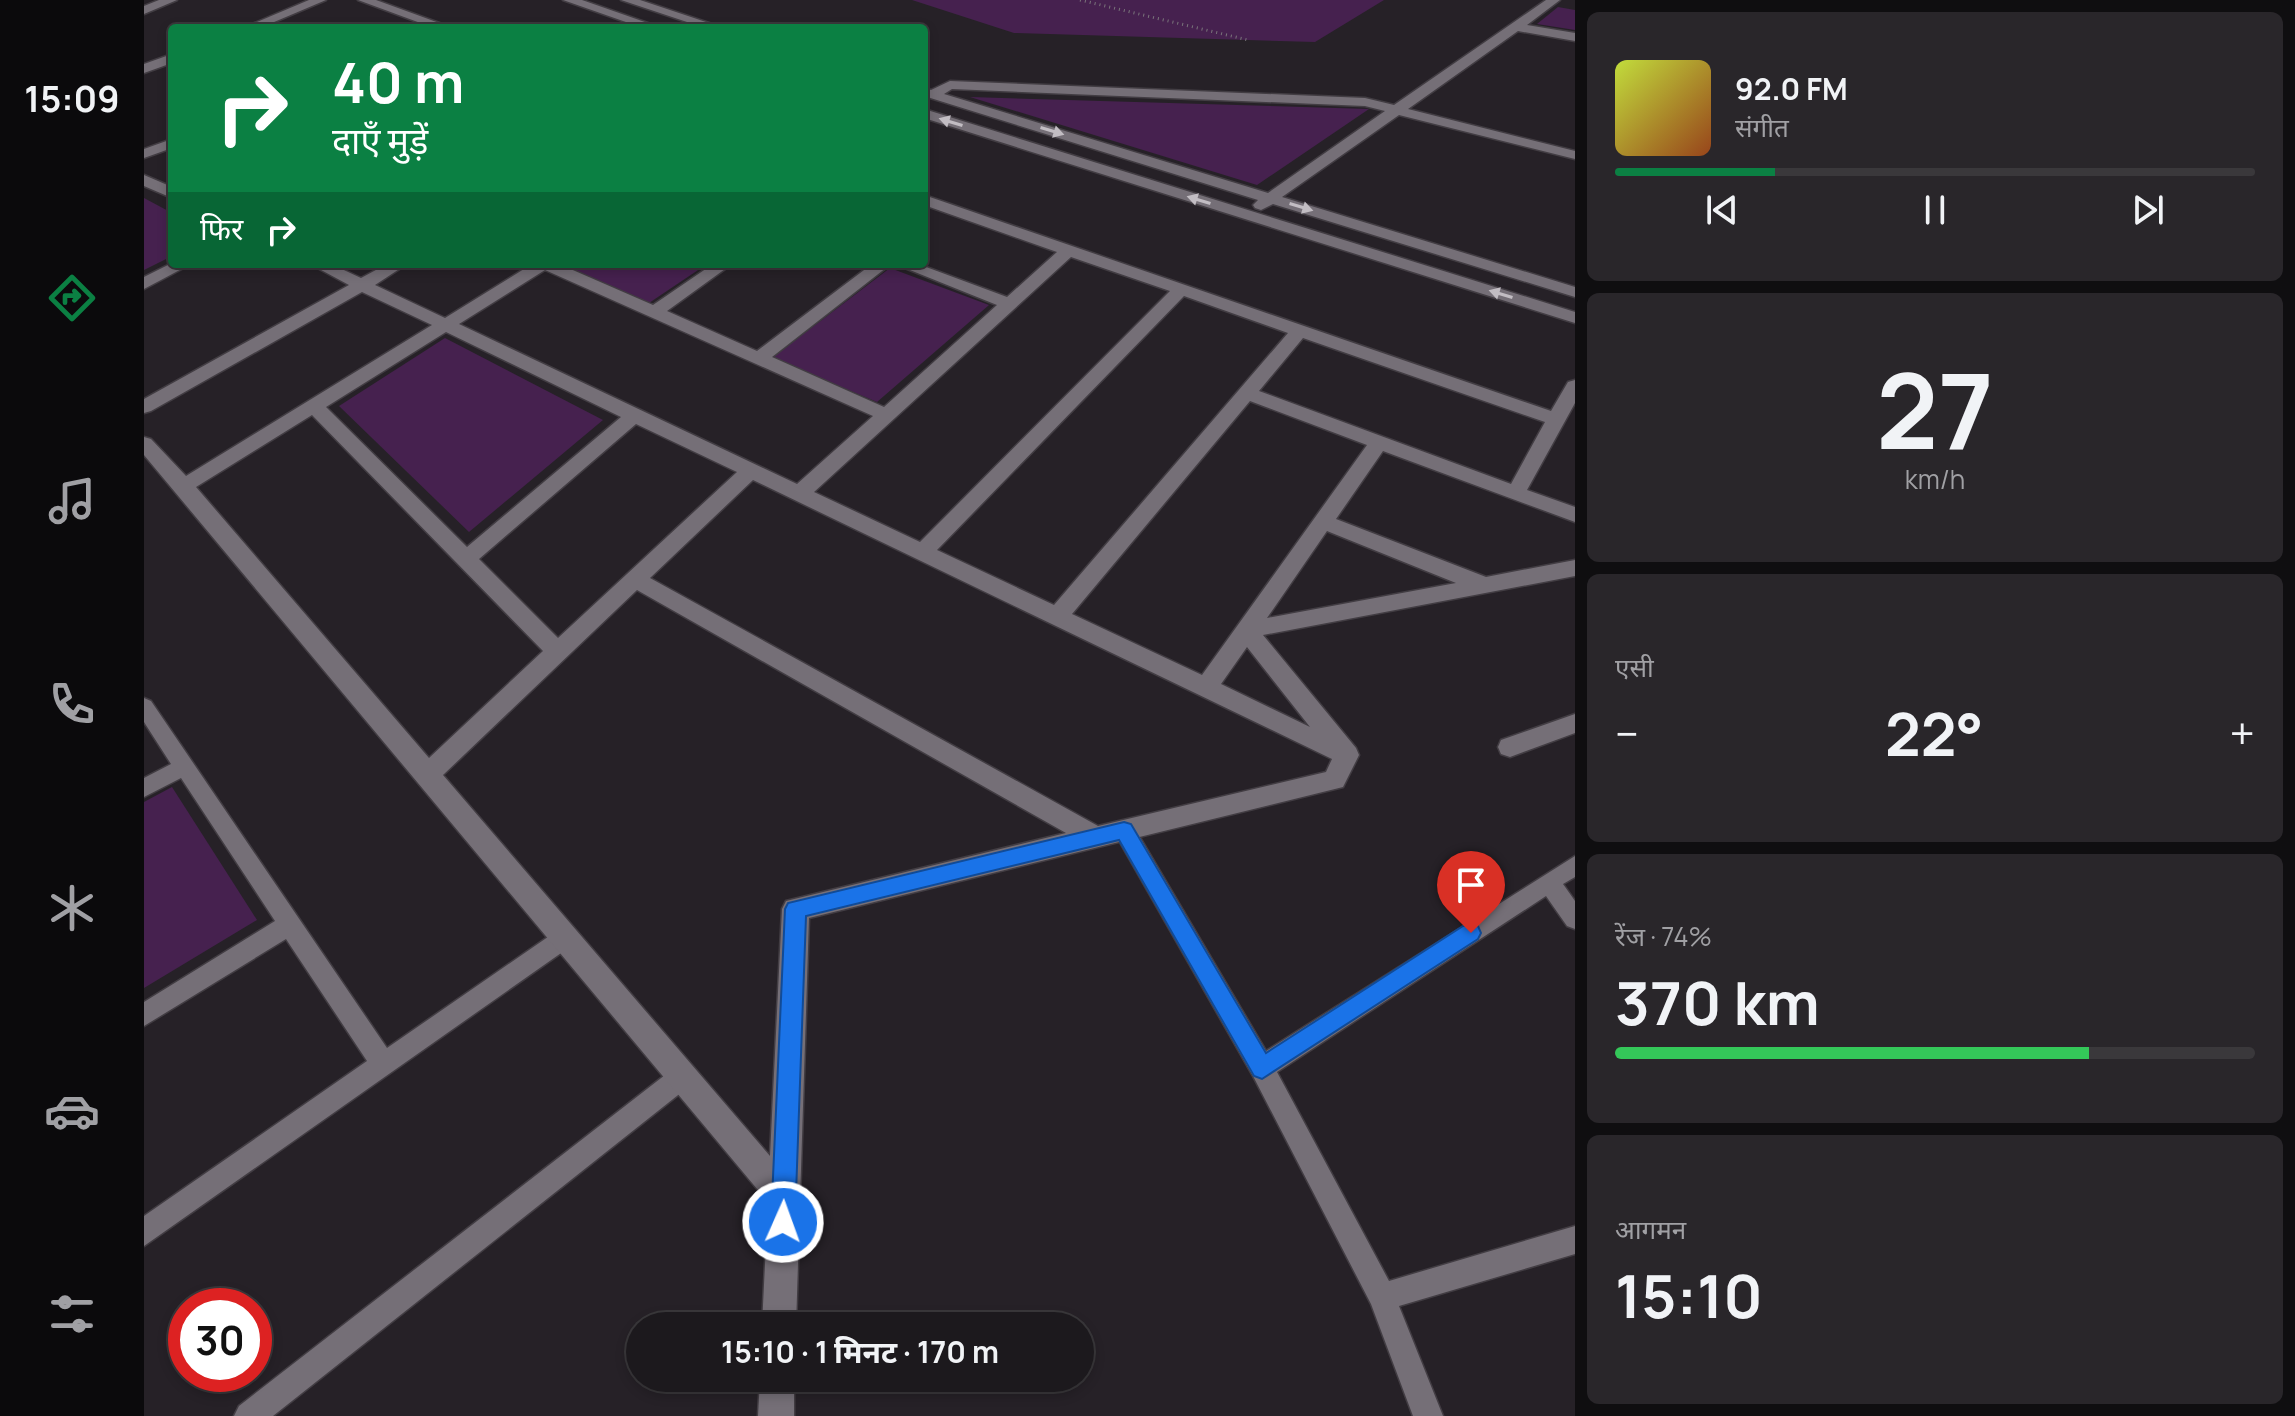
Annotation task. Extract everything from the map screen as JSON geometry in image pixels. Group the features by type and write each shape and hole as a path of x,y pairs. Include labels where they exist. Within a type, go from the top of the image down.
{"street":[{"path":"144,10 171,0"},
{"path":"259,24 320,0"},
{"path":"364,0 432,24"},
{"path":"627,0 705,24"},
{"path":"574,1 644,24"},
{"path":"1247,215 1515,27 1557,1"},
{"path":"1515,27 1575,37"},
{"path":"144,69 168,60"},
{"path":"928,93 950,85 1365,102 1399,108 1575,155"},
{"path":"928,93 1575,292"},
{"path":"928,114 1575,318"},
{"path":"144,154 168,145"},
{"path":"144,180 168,191"},
{"path":"928,201 1557,420"},
{"path":"800,493 1069,250"},
{"path":"144,284 175,268"},
{"path":"326,268 1347,755"},
{"path":"144,407 392,268"},
{"path":"184,486 538,268"},
{"path":"553,268 887,415"},
{"path":"654,312 718,268"},
{"path":"759,358 878,268"},
{"path":"914,268 1010,304"},
{"path":"923,552 1182,289"},
{"path":"1057,617 1300,330"},
{"path":"1247,393 1575,515"},
{"path":"1516,492 1573,395"},
{"path":"314,406 558,652"},
{"path":"466,559 635,415"},
{"path":"1206,688 1379,442"},
{"path":"144,443 184,486 784,1196"},
{"path":"428,774 751,470"},
{"path":"1323,522 1484,585"},
{"path":"1246,630 1575,568"},
{"path":"635,579 1096,837"},
{"path":"1246,630 1347,755"},
{"path":"1510,747 1575,723"},
{"path":"780,1312 796,909 1334,780 1347,755"},
{"path":"776,1416 777,1392"}],"lane":[{"path":"144,706 384,1065"},
{"path":"144,788 185,766"},
{"path":"1124,830 1262,1068 1382,1297 1428,1416"},
{"path":"1262,1068 1575,865"},
{"path":"1549,882 1575,919"},
{"path":"144,1015 290,924"},
{"path":"144,1232 566,937"},
{"path":"249,1416 683,1076"},
{"path":"1382,1297 1575,1240"}],"path":[{"path":"1080,0 1248,40"}],"shaded area":[{"path":"912,0 1384,0 1315,42 1014,33"},
{"path":"1558,7 1575,10 1575,30 1537,24"},
{"path":"970,97 1369,109 1257,185"},
{"path":"144,198 168,211 168,258 144,270"},
{"path":"567,268 701,268 649,303"},
{"path":"890,268 989,305 877,402 772,358"},
{"path":"445,338 603,420 469,532 339,406"},
{"path":"172,787 257,920 144,988 144,802"}],"route":[{"path":"783,1222 796,909 1124,830 1262,1068 1471,933"}]}
